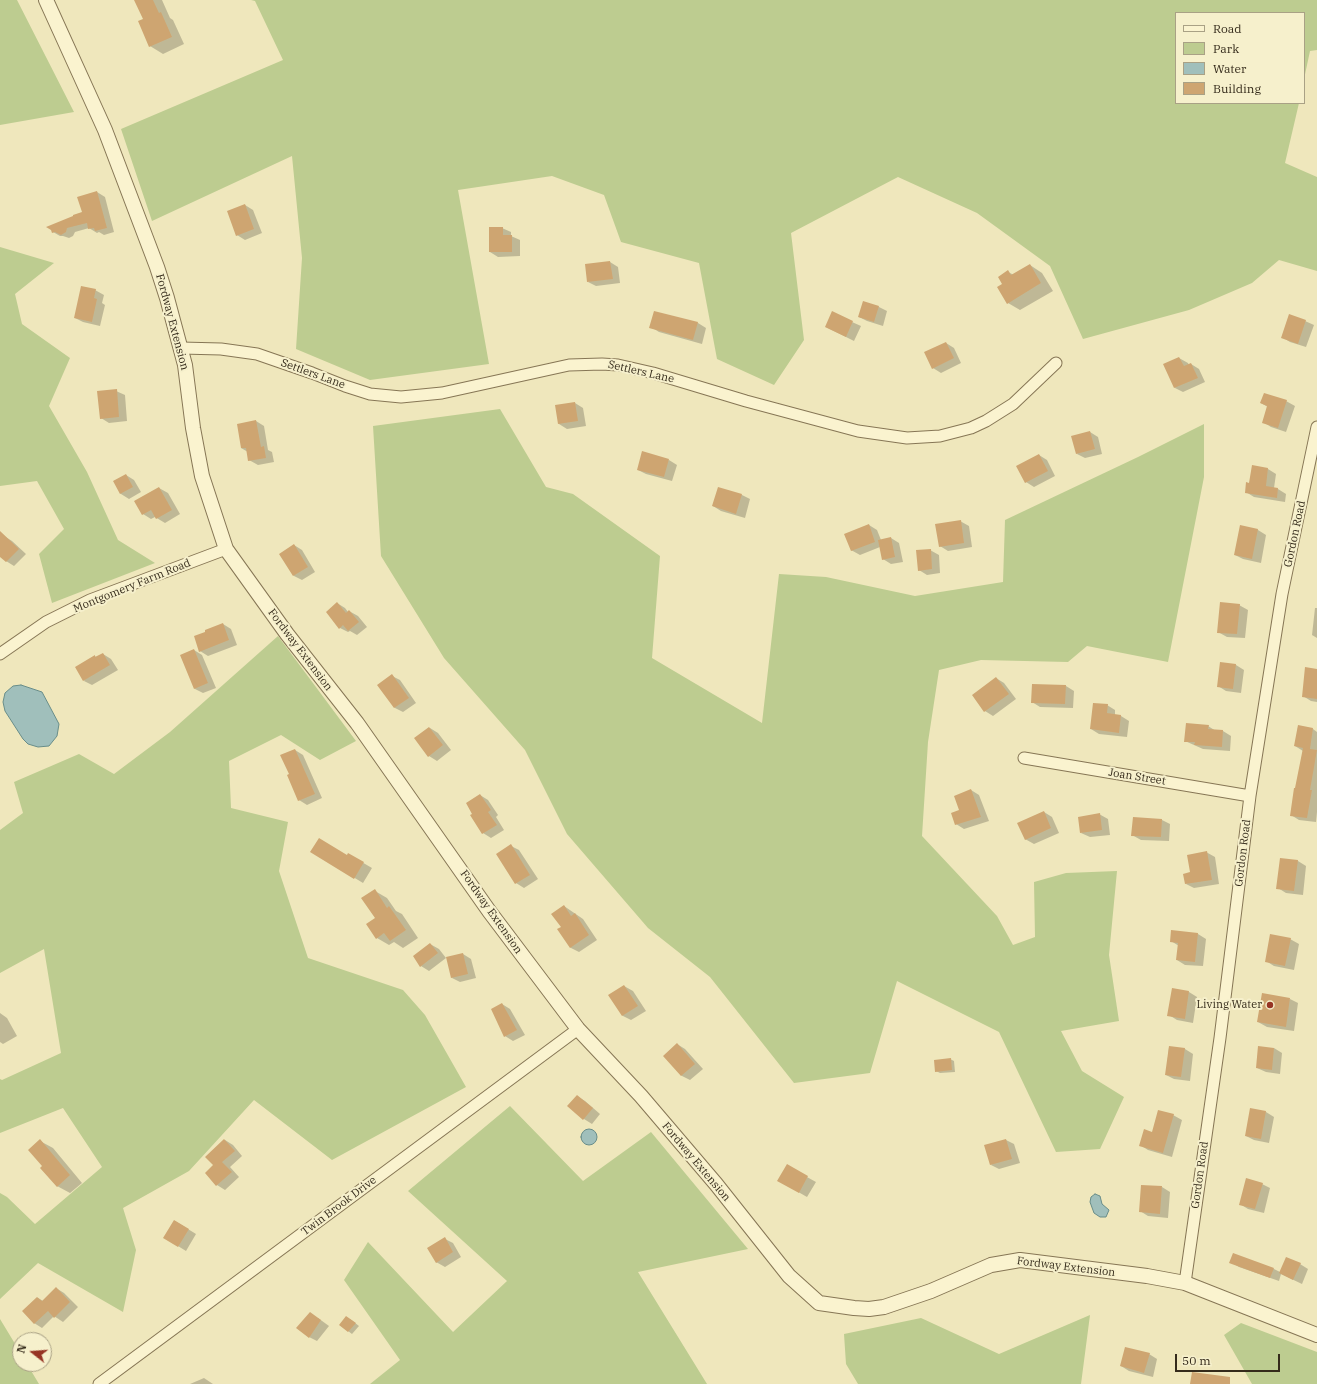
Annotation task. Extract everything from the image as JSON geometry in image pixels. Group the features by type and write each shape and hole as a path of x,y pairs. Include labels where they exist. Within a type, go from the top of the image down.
{"street":[{"name":"Fordway Extension","path":"46,0 105,130 157,267 181,348 202,476 226,549 287,634 357,723 489,911 578,1029 641,1096 716,1184 789,1276 820,1303 854,1308 884,1307 931,1291 991,1265 1020,1260 1147,1276 1185,1283 1317,1333"},
{"name":"Settlers Lane","path":"181,348 221,349 257,354 370,394 401,396 442,393 569,365 618,365 653,373 746,401 858,431 907,438 940,436 971,428 986,422 1013,404 1056,363"},
{"name":"Gordon Road","path":"1185,1283 1220,1038 1250,796 1282,594 1317,427"},
{"name":"Montgomery Farm Road","path":"0,654 46,622 90,600 226,549"},
{"name":"Joan Street","path":"1024,758 1250,796"},
{"name":"Twin Brook Drive","path":"99,1384 578,1029"}],"green space":[{"path":"0,0 17,0 74,112 0,125"},
{"path":"251,0 1317,0 1317,50 1310,51 1305,74 1305,12 1175,12 1175,104 1299,104 1285,163 1317,177 1317,271 1279,260 1252,283 1189,310 1083,339 1050,266 977,213 898,177 791,233 804,340 774,385 717,359 699,263 621,242 604,195 552,176 458,190 489,364 370,380 296,349 302,258 292,156 152,221 121,129 283,60 255,1"},
{"path":"0,247 54,263 15,294 22,324 70,358 49,406 87,472 118,540 155,563 52,603 39,554 64,529 37,481 0,486"},
{"path":"500,409 546,487 573,494 660,556 652,658 762,723 779,574 826,577 915,596 1003,582 1005,520 1204,424 1204,477 1168,662 1087,646 1068,662 981,660 939,670 928,742 922,836 997,916 1013,945 1035,937 1034,882 1066,873 1117,871 1109,955 1119,1021 1061,1031 1082,1071 1124,1097 1100,1149 1056,1152 999,1032 897,981 870,1073 794,1083 710,977 648,928 567,834 525,750 444,658 381,556 373,426"},
{"path":"278,636 356,741 320,760 281,735 229,761 231,808 288,822 279,871 308,958 403,990 425,1015 466,1087 332,1160 254,1100 189,1171 123,1208 136,1250 123,1312 38,1263 0,1299 0,1193 7,1197 35,1224 102,1167 63,1108 0,1133 0,1079 2,1080 61,1053 44,949 0,973 0,830 23,813 14,782 79,754 114,774 170,732"},
{"path":"510,1106 583,1181 651,1132 748,1249 638,1272 707,1384 370,1384 400,1360 344,1280 368,1242 453,1332 507,1281 408,1191"},
{"path":"1090,1315 1081,1384 858,1384 846,1364 844,1334 921,1318 999,1354"},
{"path":"0,1319 12,1339 12,1372 32,1372 39,1384 0,1384"},
{"path":"1241,1323 1317,1352 1317,1384 1252,1384 1224,1335"}],"water":[{"path":"21,685 42,692 59,724 57,736 49,746 38,747 28,744 23,739 5,711 3,702 5,693 13,686"},
{"path":"589,1129 596,1134 597,1137 592,1144 589,1145 582,1140 581,1137 586,1130"},
{"path":"1095,1194 1100,1196 1102,1204 1109,1210 1106,1217 1100,1217 1094,1213 1090,1202 1091,1197"}],"building":[{"path":"134,0 153,0 159,13 161,12 172,37 149,47 138,21 143,19"},
{"path":"97,191 107,228 95,231 94,228 88,229 87,223 67,228 66,232 61,235 55,232 52,233 51,230 46,227 82,212 77,197"},
{"path":"245,204 254,229 236,236 227,211"},
{"path":"489,227 503,227 503,235 512,235 512,252 489,252"},
{"path":"610,261 613,279 587,282 585,264"},
{"path":"1030,264 1041,283 1007,304 997,287 1002,284 998,277 1008,270 1011,275"},
{"path":"81,286 96,289 94,298 97,299 92,322 74,318"},
{"path":"863,301 879,306 874,322 858,317"},
{"path":"654,311 698,322 693,340 649,328"},
{"path":"832,311 853,321 846,337 825,327"},
{"path":"1289,314 1306,320 1298,344 1281,338"},
{"path":"946,342 954,358 932,369 924,352"},
{"path":"1179,357 1184,366 1191,363 1198,378 1174,388 1163,364"},
{"path":"117,389 119,417 100,419 97,391"},
{"path":"1264,393 1287,400 1278,428 1262,423 1267,406 1260,403"},
{"path":"575,402 578,421 558,424 555,405"},
{"path":"256,420 261,447 264,446 266,458 248,461 246,448 241,448 237,424"},
{"path":"1090,431 1095,449 1076,454 1071,436"},
{"path":"642,451 669,459 664,477 637,470"},
{"path":"1039,454 1048,471 1025,483 1016,466"},
{"path":"1252,465 1268,468 1266,486 1278,488 1277,498 1245,493 1246,482 1249,483"},
{"path":"126,474 133,487 120,494 113,481"},
{"path":"159,487 172,510 156,519 151,510 142,515 134,501"},
{"path":"718,487 742,494 736,514 712,506"},
{"path":"961,520 964,543 939,547 935,524"},
{"path":"869,524 875,542 851,551 844,534"},
{"path":"1240,525 1258,529 1252,559 1234,555"},
{"path":"0,531 19,549 6,562 0,557"},
{"path":"891,537 895,557 882,560 878,540"},
{"path":"294,544 308,567 293,576 279,554"},
{"path":"931,549 932,569 918,571 916,550"},
{"path":"337,602 346,613 349,610 359,622 348,631 343,625 339,629 326,612"},
{"path":"1220,602 1240,604 1237,634 1217,633"},
{"path":"223,623 229,640 199,652 194,636"},
{"path":"194,649 208,683 194,689 180,655"},
{"path":"103,653 110,665 83,681 75,667 95,655 95,657"},
{"path":"1220,662 1236,664 1233,689 1217,687"},
{"path":"1305,667 1317,669 1317,699 1302,697"},
{"path":"392,674 409,698 394,708 377,685"},
{"path":"996,677 1009,694 984,712 972,695"},
{"path":"1032,684 1066,685 1065,704 1031,703"},
{"path":"1093,703 1108,704 1107,713 1121,715 1119,733 1090,729"},
{"path":"1186,723 1209,725 1208,729 1223,730 1222,747 1194,745 1195,742 1184,742"},
{"path":"1298,725 1313,728 1310,749 1317,750 1307,818 1290,816 1294,788 1303,748 1294,746"},
{"path":"429,727 443,745 428,757 414,738"},
{"path":"295,749 315,794 298,801 287,775 289,774 280,755"},
{"path":"971,789 981,817 955,825 951,813 959,810 954,796"},
{"path":"480,794 491,810 488,812 497,825 482,834 470,815 472,814 466,803"},
{"path":"1044,811 1051,828 1025,840 1017,823"},
{"path":"1100,813 1102,830 1080,833 1078,817"},
{"path":"1133,817 1162,819 1161,837 1131,836"},
{"path":"319,838 347,855 348,853 364,862 354,879 310,852"},
{"path":"511,844 530,875 515,884 496,854"},
{"path":"1207,851 1212,880 1185,884 1183,874 1190,872 1187,855"},
{"path":"1280,858 1298,860 1294,891 1276,889"},
{"path":"375,889 387,908 389,906 406,930 390,941 384,933 376,939 366,924 375,918 361,898"},
{"path":"564,905 571,916 575,913 589,935 570,948 557,929 561,927 551,914"},
{"path":"1171,930 1198,933 1195,962 1176,960 1178,943 1170,942"},
{"path":"1270,934 1291,938 1285,966 1265,962"},
{"path":"430,943 438,953 420,967 413,956"},
{"path":"463,953 468,974 451,978 446,957"},
{"path":"624,985 638,1006 622,1016 608,995"},
{"path":"1172,988 1189,991 1185,1019 1167,1016"},
{"name":"Living Water","path":"1262,993 1290,998 1286,1027 1257,1022"},
{"path":"502,1003 517,1030 504,1037 491,1009"},
{"path":"677,1043 695,1064 681,1076 663,1056"},
{"path":"1169,1046 1185,1048 1181,1077 1165,1075"},
{"path":"1258,1046 1274,1048 1272,1070 1256,1068"},
{"path":"951,1058 952,1070 935,1072 934,1060"},
{"path":"577,1095 593,1108 583,1120 567,1106"},
{"path":"1250,1108 1266,1111 1261,1139 1245,1136"},
{"path":"1158,1110 1174,1114 1163,1153 1139,1146 1144,1129 1152,1132"},
{"path":"40,1139 70,1175 57,1187 40,1168 42,1166 28,1150"},
{"path":"224,1139 235,1151 222,1162 232,1172 216,1186 205,1173 213,1165 205,1157"},
{"path":"1006,1139 1012,1159 990,1165 984,1145"},
{"path":"787,1164 808,1176 799,1193 777,1181"},
{"path":"1246,1178 1263,1183 1255,1209 1239,1205"},
{"path":"1141,1185 1162,1186 1160,1214 1139,1212"},
{"path":"174,1220 189,1229 178,1247 163,1238"},
{"path":"445,1237 453,1252 436,1263 427,1248"},
{"path":"1233,1253 1274,1268 1270,1278 1229,1263"},
{"path":"1286,1257 1301,1263 1293,1280 1279,1273"},
{"path":"56,1287 70,1302 54,1318 48,1311 34,1324 22,1311 37,1297 42,1301"},
{"path":"310,1312 321,1320 309,1338 296,1328"},
{"path":"346,1316 356,1323 348,1332 339,1325"},
{"path":"1125,1347 1150,1353 1144,1373 1120,1366"},
{"path":"1192,1372 1230,1377 1230,1384 1190,1384"}],"place":[{"name":"Living Water","path":"1270,1005"}]}
